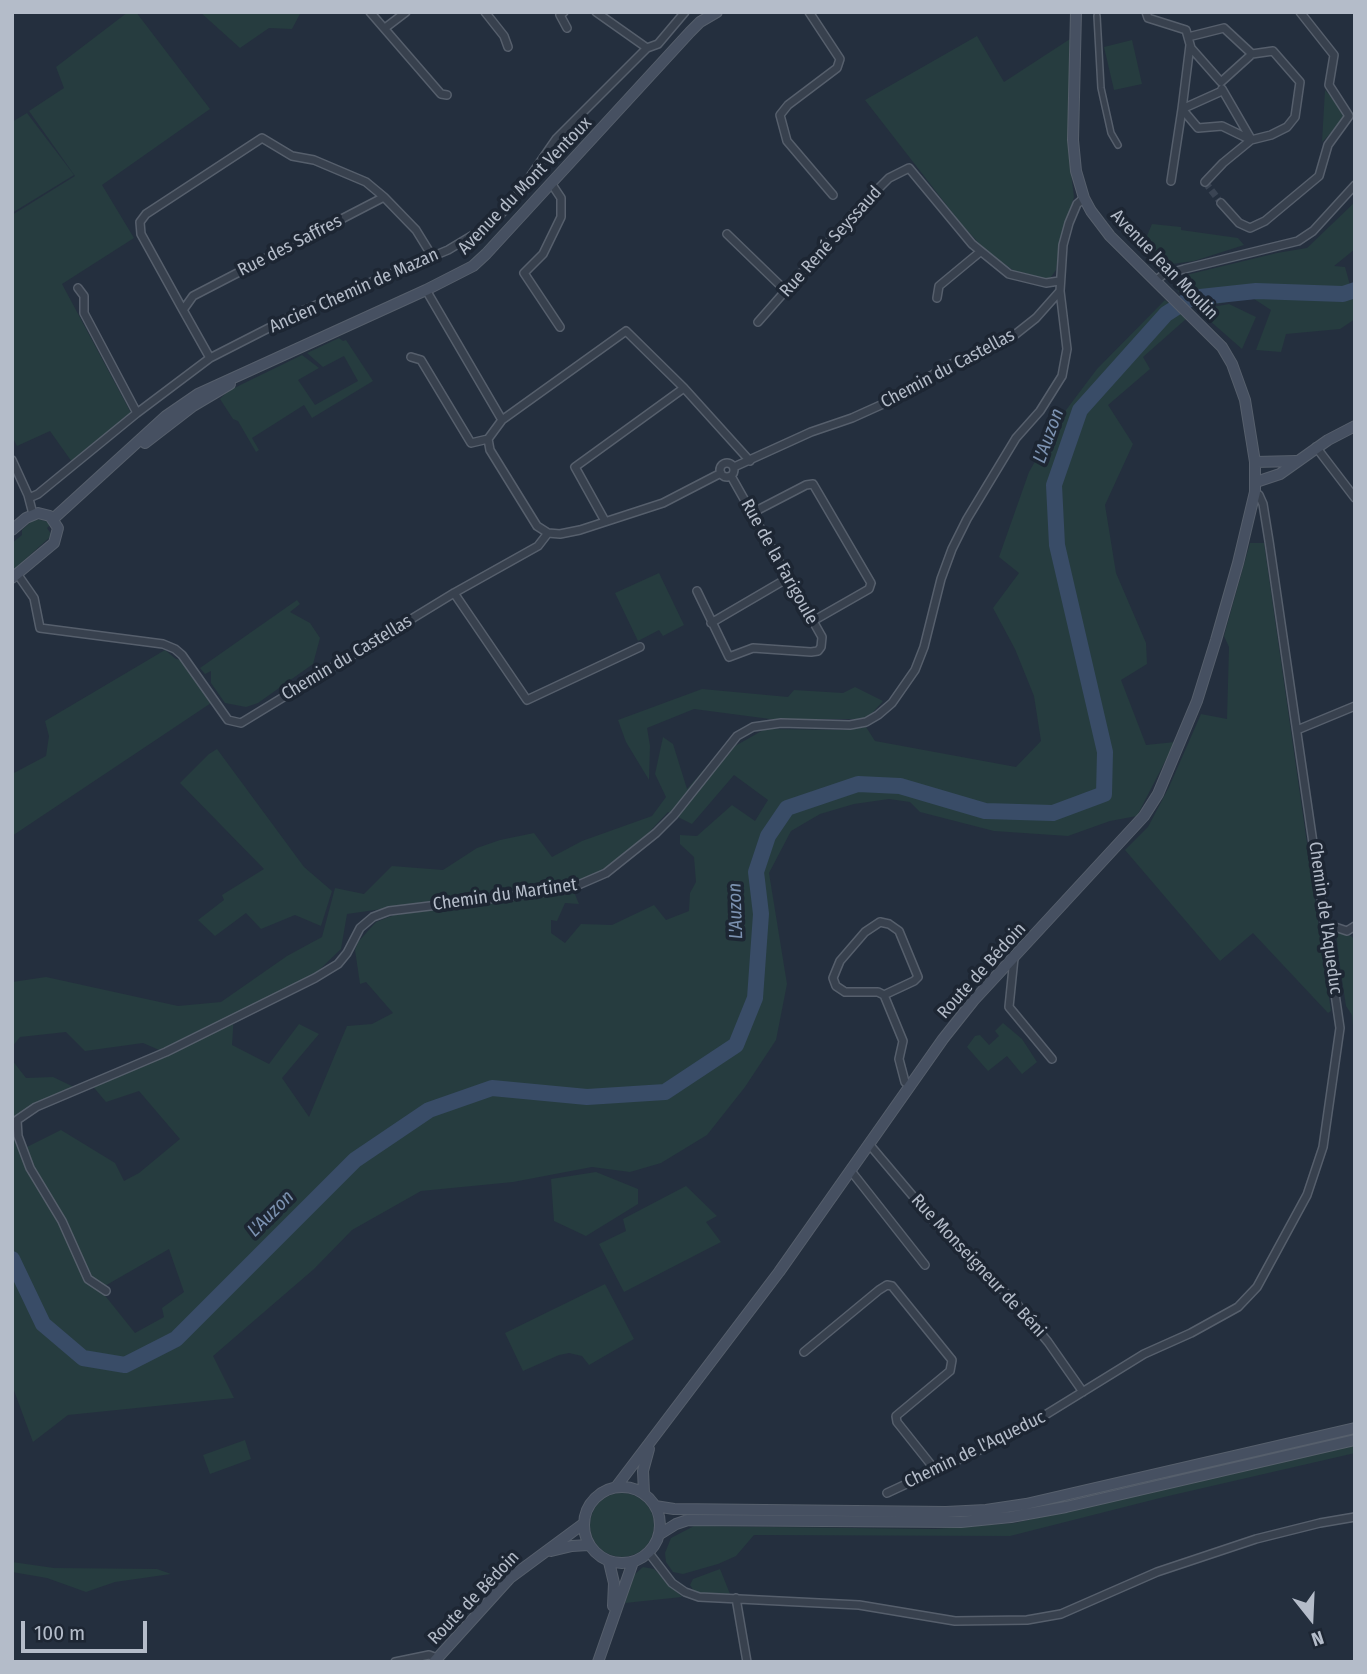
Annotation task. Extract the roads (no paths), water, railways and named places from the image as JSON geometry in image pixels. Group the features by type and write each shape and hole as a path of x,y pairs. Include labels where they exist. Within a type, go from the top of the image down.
{"main road":[{"name":"Avenue du Mont Ventoux","path":"53,519 193,406 285,354 473,266 696,26 717,12"},
{"name":"Avenue Jean Moulin","path":"1076,12 1073,140 1076,171 1084,198 1100,225 1222,347 1232,364 1245,400 1255,462 1255,487"},
{"path":"1255,487 1280,474 1316,447 1355,426"},
{"path":"1255,462 1296,461"},
{"name":"Route de Bédoin","path":"616,1487 732,1337 974,1000 1131,831 1157,794 1197,701 1238,563 1255,487"},
{"path":"12,530 33,514 42,513 53,519 58,528 56,540 15,576"},
{"path":"655,1506 946,1512 986,1510 1026,1504 1355,1428"},
{"name":"Route de Bédoin","path":"644,1493 643,1471 654,1437"},
{"path":"660,1534 688,1520 961,1522 1011,1517 1066,1507 1355,1440"},
{"path":"616,1487 631,1488 644,1493 655,1506 661,1524 660,1534 649,1553 633,1562 621,1564 597,1555 589,1545 583,1524 585,1514 597,1496 616,1487"},
{"name":"Route de Bédoin","path":"435,1660 510,1578 583,1524"},
{"path":"537,1556 559,1548 589,1545"},
{"path":"610,1562 614,1583 610,1627"},
{"path":"598,1662 633,1562"}],"street":[{"path":"370,12 441,94 447,95"},
{"path":"385,28 406,12"},
{"path":"485,12 504,36 508,47"},
{"path":"596,12 647,48"},
{"path":"809,12 840,59 837,68 788,105 780,115 787,141 833,195"},
{"path":"1146,12 1148,18 1186,30 1189,41 1171,181"},
{"path":"1221,202 1239,223 1250,228 1265,221 1319,176 1328,145 1349,116 1329,85 1334,55 1300,12"},
{"path":"560,13 567,28"},
{"path":"685,13 696,26"},
{"name":"Ancien Chemin de Mazan","path":"29,498 38,494 137,413 210,358 304,310 468,239 498,217 556,139 647,48 658,44 685,13"},
{"path":"1097,16 1101,88 1111,133 1118,145"},
{"path":"1189,41 1224,28 1252,54"},
{"path":"1189,41 1221,82 1222,91 1251,140"},
{"path":"1205,182 1251,140 1287,127 1295,117 1300,82 1273,51 1252,54 1221,82"},
{"path":"1182,109 1222,91"},
{"path":"1182,109 1198,128 1222,126 1251,140"},
{"path":"210,358 141,234 140,222 146,214 262,138 292,156 314,160 366,182 416,230 432,256"},
{"name":"Rue René Seyssaud","path":"758,322 871,196 889,178 909,168 980,252"},
{"path":"551,183 561,198 561,217 543,254 524,273 559,327"},
{"path":"1155,281 1163,275 1184,269 1298,241 1313,231 1355,185"},
{"name":"Rue des Saffres","path":"183,310 193,296 209,287 384,197"},
{"path":"1060,291 1063,245 1077,204 1084,198"},
{"path":"727,234 786,291"},
{"path":"937,298 939,286 980,252 1009,274 1046,283 1059,281"},
{"path":"78,288 84,296 84,313 137,413"},
{"path":"426,290 502,421"},
{"name":"Chemin du Castellas","path":"734,467 811,432 883,404 963,358 1012,337 1036,318 1060,291"},
{"name":"Chemin du Martinet","path":"106,1292 88,1279 62,1221 30,1168 18,1136 17,1120 36,1107 166,1052 315,978 338,964 360,928 373,917 389,911 569,889 606,873 656,833 674,815 737,736 753,727 781,723 850,725 866,722 878,715 892,703 915,670 924,646 940,579 967,519 1016,438 1040,411 1062,376 1067,349 1060,291"},
{"path":"411,357 421,360 471,443 488,439 502,421 626,331 684,388 750,461"},
{"path":"605,522 575,467 684,388"},
{"path":"488,439 490,450 537,526 548,533 560,534 580,530 678,497 721,473"},
{"path":"1316,447 1355,498"},
{"path":"12,460 33,514"},
{"path":"730,463 734,467 731,476 725,477 721,473 724,464 730,463"},
{"name":"Rue de la Farigoule","path":"697,592 726,654 732,657 753,648 818,651 822,642 813,621 731,476"},
{"path":"752,513 806,485 813,484 871,583 869,589 813,621"},
{"name":"Chemin de l'Aqueduc","path":"887,1493 1016,1433 1144,1354 1191,1333 1238,1307 1257,1287 1307,1195 1323,1147 1340,1028 1263,504 1255,487"},
{"name":"Chemin du Castellas","path":"15,576 34,598 40,628 163,644 174,649 182,655 228,720 241,723 454,593 538,546 548,533"},
{"path":"711,623 788,578"},
{"path":"454,593 527,700 640,647"},
{"path":"1297,730 1355,706"},
{"path":"884,995 918,977 899,931 880,922 865,932 840,961 833,978 836,986 845,992 878,992 884,995 903,1041 899,1055 905,1082 910,1086"},
{"path":"1325,927 1332,926 1347,931 1355,926"},
{"path":"1014,958 1009,1007 1052,1059"},
{"path":"901,1066 919,1073"},
{"name":"Rue Monseigneur de Béni","path":"869,1144 944,1233 1016,1303 1083,1392"},
{"path":"851,1171 925,1265"},
{"path":"804,1352 879,1290 887,1285 892,1286 952,1360 950,1371 896,1416 897,1422 936,1471"},
{"path":"649,1553 672,1583 699,1597 859,1605 955,1621 1027,1620 1061,1614 1157,1572 1256,1539 1320,1522 1355,1517"},
{"path":"736,1598 747,1662"},
{"path":"395,1662 429,1655 435,1660"}],"waterway":[{"name":"L'Auzon","path":"12,1259 43,1324 83,1358 125,1365 176,1339 355,1160 429,1110 492,1088 587,1097 665,1092 736,1045 755,998 761,914 756,872 768,836 787,808 858,784 900,786 985,811 1053,813 1104,794 1105,752 1057,545 1054,485 1080,410 1166,314 1191,298 1256,291 1343,294 1355,290"}],"tunnel":[{"path":"1205,182 1221,203"}]}
